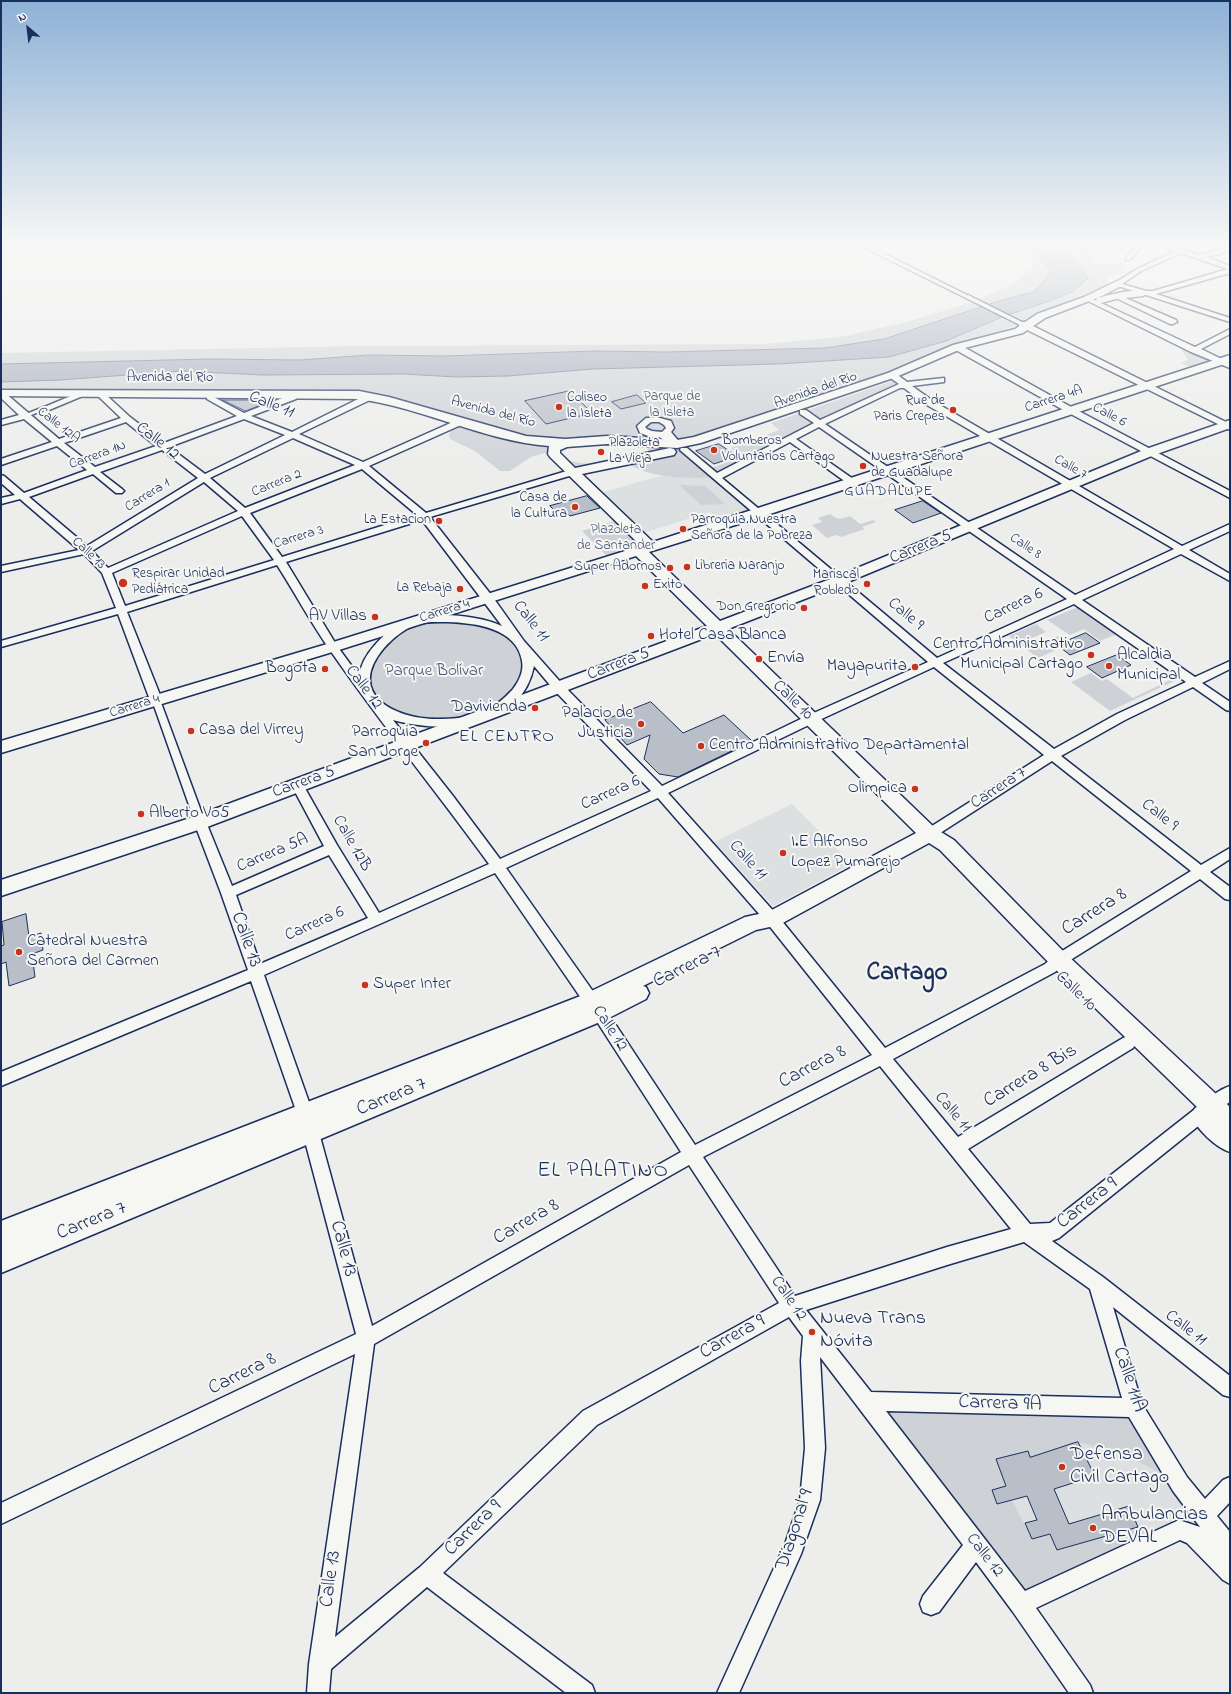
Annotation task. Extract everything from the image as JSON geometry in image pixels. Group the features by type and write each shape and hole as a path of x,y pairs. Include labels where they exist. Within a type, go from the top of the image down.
{"main road":[{"name":"Avenida del Río","path":"1,394 360,395 458,423 544,454 579,463 597,464 638,454 680,447 705,446 899,380 960,349 1028,334 1028,326 1036,323"},
{"name":"Carrera 4A","path":"888,471 1146,385 1227,362"},
{"name":"Avenida del Río","path":"607,464 638,454 680,447 697,440 899,380"},
{"name":"Avenida del Río","path":"1,394 81,396 368,397 385,399 525,440 565,443 607,440 638,454"},
{"name":"Carrera 5","path":"1,888 200,822 559,688 838,581 970,528 1150,452 1229,425"},
{"path":"556,457 553,451 554,448 565,443"},
{"name":"Calle 10","path":"556,457 573,472 719,627 929,834 938,850 1054,964 1128,1042 1214,1104 1230,1141"},
{"name":"Carrera 3","path":"573,472 607,464"},
{"name":"Carrera 4","path":"1,747 333,647 888,471"},
{"name":"Carrera 7","path":"1,1234 309,1122 595,1007 760,933 772,919 929,834"},
{"name":"Calle 10","path":"1054,964 1214,1104 1230,1123"},
{"name":"Carrera 7","path":"1,1260 309,1122"}],"street":[{"path":"1022,323 1229,425"},
{"path":"1138,323 1194,350 1227,362"},
{"path":"1194,350 1230,331"},
{"name":"Calle 6","path":"960,349 1070,410 1230,495"},
{"path":"717,477 820,423 898,386 899,380 941,380"},
{"name":"Calle 7","path":"899,380 930,403 1230,578"},
{"name":"Calle 12A","path":"1,394 24,416 119,491"},
{"path":"1,423 81,396"},
{"name":"Calle 12","path":"102,396 161,447 204,478 244,512 280,561 333,647 369,697 449,798 498,866 595,1007 791,1306 866,1401 1021,1604 1082,1693"},
{"name":"Calle 11","path":"210,397 243,416 291,434 363,465 424,516 488,598 520,643 559,688 660,792 772,919 1026,1233 1097,1283 1230,1388"},
{"name":"Carrera 1N","path":"1,500 23,496 94,471 293,397"},
{"name":"Carrera 1","path":"1,569 86,551 204,478 368,397"},
{"name":"Calle 8","path":"803,412 970,528 1076,599 1230,707"},
{"path":"1,462 127,419"},
{"name":"Carrera 2","path":"108,572 244,512 363,465 458,423"},
{"name":"Calle 9","path":"663,433 667,440 680,447 717,477 936,663 1230,895"},
{"path":"791,439 853,483"},
{"name":"Carrera 3","path":"1,644 122,610 424,516 573,472"},
{"name":"Calle 13","path":"1,478 86,551 108,572 156,700"},
{"name":"Carrera 6","path":"1,1079 257,972 498,866 660,792 811,719 1076,599 1230,527"},
{"path":"450,619 475,621 505,632 520,643 526,652 528,662 528,672 524,682 518,692 508,701 483,716 445,723 419,722 395,716 384,710 369,697 365,687 367,665 372,655 389,637 412,622 450,619"},
{"name":"Carrera 7","path":"929,834 1052,755 1121,717 1230,665"},
{"path":"156,700 200,822"},
{"name":"Calle 12B","path":"298,786 332,848 376,919"},
{"name":"Calle 13","path":"200,822 228,892 309,1122 366,1339 320,1664 318,1693"},
{"name":"Carrera 5A","path":"228,892 332,848"},
{"name":"Carrera 8","path":"1,1514 366,1339 691,1154 882,1056 1054,964 1230,853"},
{"name":"Carrera 8 Bis","path":"956,1147 1128,1042"},
{"name":"Carrera 9","path":"320,1664 427,1574 590,1418 791,1306 947,1256 1026,1233 1052,1232 1214,1104"},
{"name":"Calle 11A","path":"1097,1283 1134,1408 1180,1484 1230,1549"},
{"name":"Diagonal 9","path":"728,1693 794,1547 810,1500 816,1448 810,1361 813,1333"},
{"name":"Carrera 9A","path":"866,1401 1134,1408"},
{"path":"1204,1515 1230,1487"},
{"path":"1021,1604 1178,1530 1193,1534 1230,1573"},
{"path":"931,1604 976,1546"},
{"path":"427,1574 584,1693"}],"shaded area":[{"path":"660,476 717,477 759,513 725,524 710,512 637,535 596,494"},
{"name":"I.E Alfonso Lopez Pumarejo","path":"792,804 852,864 773,906 714,842"},
{"path":"866,1401 1099,1408 1204,1515 1179,1530 1021,1604"}],"green space":[{"path":"901,323 933,323 883,339 825,348 667,352 595,351 445,356 369,355 300,360 211,359 1,364 1,353 359,346 764,344 840,337"},
{"name":"Parque de la Isleta","path":"990,323 1023,323 968,342 892,375 677,445 717,477 681,478 656,474 644,471 624,460 573,472 557,458 579,463 597,464 649,453 644,444 565,443 555,456 545,453 531,457 510,471 500,471 475,451 450,439 449,434 458,423 385,399 1,392 1,382 60,380 181,371 262,375 404,374 456,377 508,376 593,369 778,364 889,357 946,341"},
{"path":"1177,343 1218,361 1193,368 1180,363 1188,360"},
{"path":"898,379 907,386 898,386 726,472 717,471 712,468 741,457 731,448 779,430 771,423"},
{"path":"679,485 705,486 725,504 701,505"},
{"path":"830,514 840,518 850,516 860,524 873,520 876,522 862,527 865,529 841,537 837,535 827,538 812,525 822,522 818,518"},
{"name":"Plazoleta de Santander","path":"621,519 650,547 611,560 582,531"},
{"path":"1078,607 1117,634 1100,641 1084,629 1070,635 1047,620"},
{"name":"Parque Bolívar","path":"438,619 486,624 520,643 524,682 483,716 419,722 376,704 365,676 372,655 412,622"},
{"path":"1036,624 1046,632 1027,640 1035,646 1058,636 1062,638 1052,643 1060,648 1038,658 1009,636"},
{"path":"1171,671 1181,678 1110,711 1071,682 1091,673 1102,681 1107,679 1133,698 1172,679 1164,674"},
{"path":"866,1401 1134,1408 1180,1484 1126,1455 1078,1442 1030,1457 1027,1451 996,1459 1006,1486 992,1491 997,1504 1012,1500 1032,1539 1043,1536 1049,1529 1058,1550 1138,1527 1151,1541 1021,1604"}],"water":[{"path":"932,323 988,323 946,341 889,357 778,364 593,369 508,376 456,377 404,374 262,375 181,371 60,380 1,382 1,364 211,359 300,360 369,355 445,356 595,351 667,352 825,348 884,339"}],"building":[{"name":"Coliseo la Isleta","path":"570,391 592,413 546,424 525,401"},
{"path":"637,395 646,403 621,409 612,402"},
{"path":"223,400 273,400 246,411"},
{"name":"Bomberos Voluntarios Cartago","path":"719,444 737,456 714,464 696,451"},
{"name":"Casa de la Cultura","path":"587,496 600,508 570,516 568,514 560,516 550,506"},
{"path":"923,501 941,513 913,523 895,510"},
{"name":"Alcaldia Municipal","path":"1086,633 1100,643 1070,655 1057,645"},
{"name":"Alcaldia Municipal","path":"1117,655 1131,665 1102,678 1087,667"},
{"name":"Centro Administrativo Departamental","path":"651,702 683,733 724,715 752,741 678,777 659,774 644,759 650,735 627,745 605,720"},
{"name":"Catedral Nuestra Señora del Carmen","path":"26,914 29,937 41,933 43,950 32,954 35,977 9,986 6,962 1,964 1,946 4,945 2,922"},
{"path":"1078,1442 1095,1476 1054,1489 1069,1524 1129,1506 1138,1527 1057,1550 1050,1534 1032,1539 1025,1523 1037,1520 1027,1496 997,1504 992,1490 1006,1486 996,1459 1028,1451 1030,1457"}],"place":[{"name":"Coliseo la Isleta","path":"559,407"},
{"name":"Rue de Paris Crepes","path":"953,410"},
{"name":"Bomberos Voluntarios Cartago","path":"714,450"},
{"name":"Plazoleta La Vieja","path":"601,452"},
{"name":"Nuestra Señora de Guadalupe","path":"863,466"},
{"name":"Casa de la Cultura","path":"575,507"},
{"name":"La Estacion","path":"439,521"},
{"name":"Parroquia Nuestra Señora de la Pobreza","path":"683,529"},
{"name":"Libreria Naranjo","path":"687,567"},
{"name":"Super Adornos","path":"670,568"},
{"name":"Respirar Unidad Pediátrica","path":"123,583"},
{"name":"Mariscal Robledo","path":"867,584"},
{"name":"Exito","path":"645,586"},
{"name":"La Rebaja","path":"460,589"},
{"name":"Don Gregrorio","path":"804,608"},
{"name":"AV Villas","path":"375,617"},
{"name":"Hotel Casa Blanca","path":"651,636"},
{"name":"Centro Administrativo Municipal Cartago","path":"1091,655"},
{"name":"Envía","path":"759,659"},
{"name":"Alcaldia Municipal","path":"1109,666"},
{"name":"Mayapurita","path":"915,667"},
{"name":"Bogota","path":"325,669"},
{"name":"Davivienda","path":"535,708"},
{"name":"Palacio de Justicia","path":"641,724"},
{"name":"Casa del Virrey","path":"191,731"},
{"name":"Parroquia San Jorge","path":"426,743"},
{"name":"Centro Administrativo Departamental","path":"701,746"},
{"name":"Olimpica","path":"915,789"},
{"name":"Alberto Vo5","path":"141,814"},
{"name":"I.E Alfonso Lopez Pumarejo","path":"783,853"},
{"name":"Catedral Nuestra Señora del Carmen","path":"19,952"},
{"name":"Super Inter","path":"365,985"},
{"name":"Nueva Trans Nóvita","path":"812,1332"},
{"name":"Defensa Civil Cartago","path":"1062,1467"},
{"name":"Ambulancias DEVAL","path":"1093,1528"}],"district":[{"name":"GUADALUPE","path":"889,493"},
{"name":"EL CENTRO","path":"507,738"},
{"name":"Cartago","path":"907,975"},
{"name":"EL PALATINO","path":"603,1172"}]}
